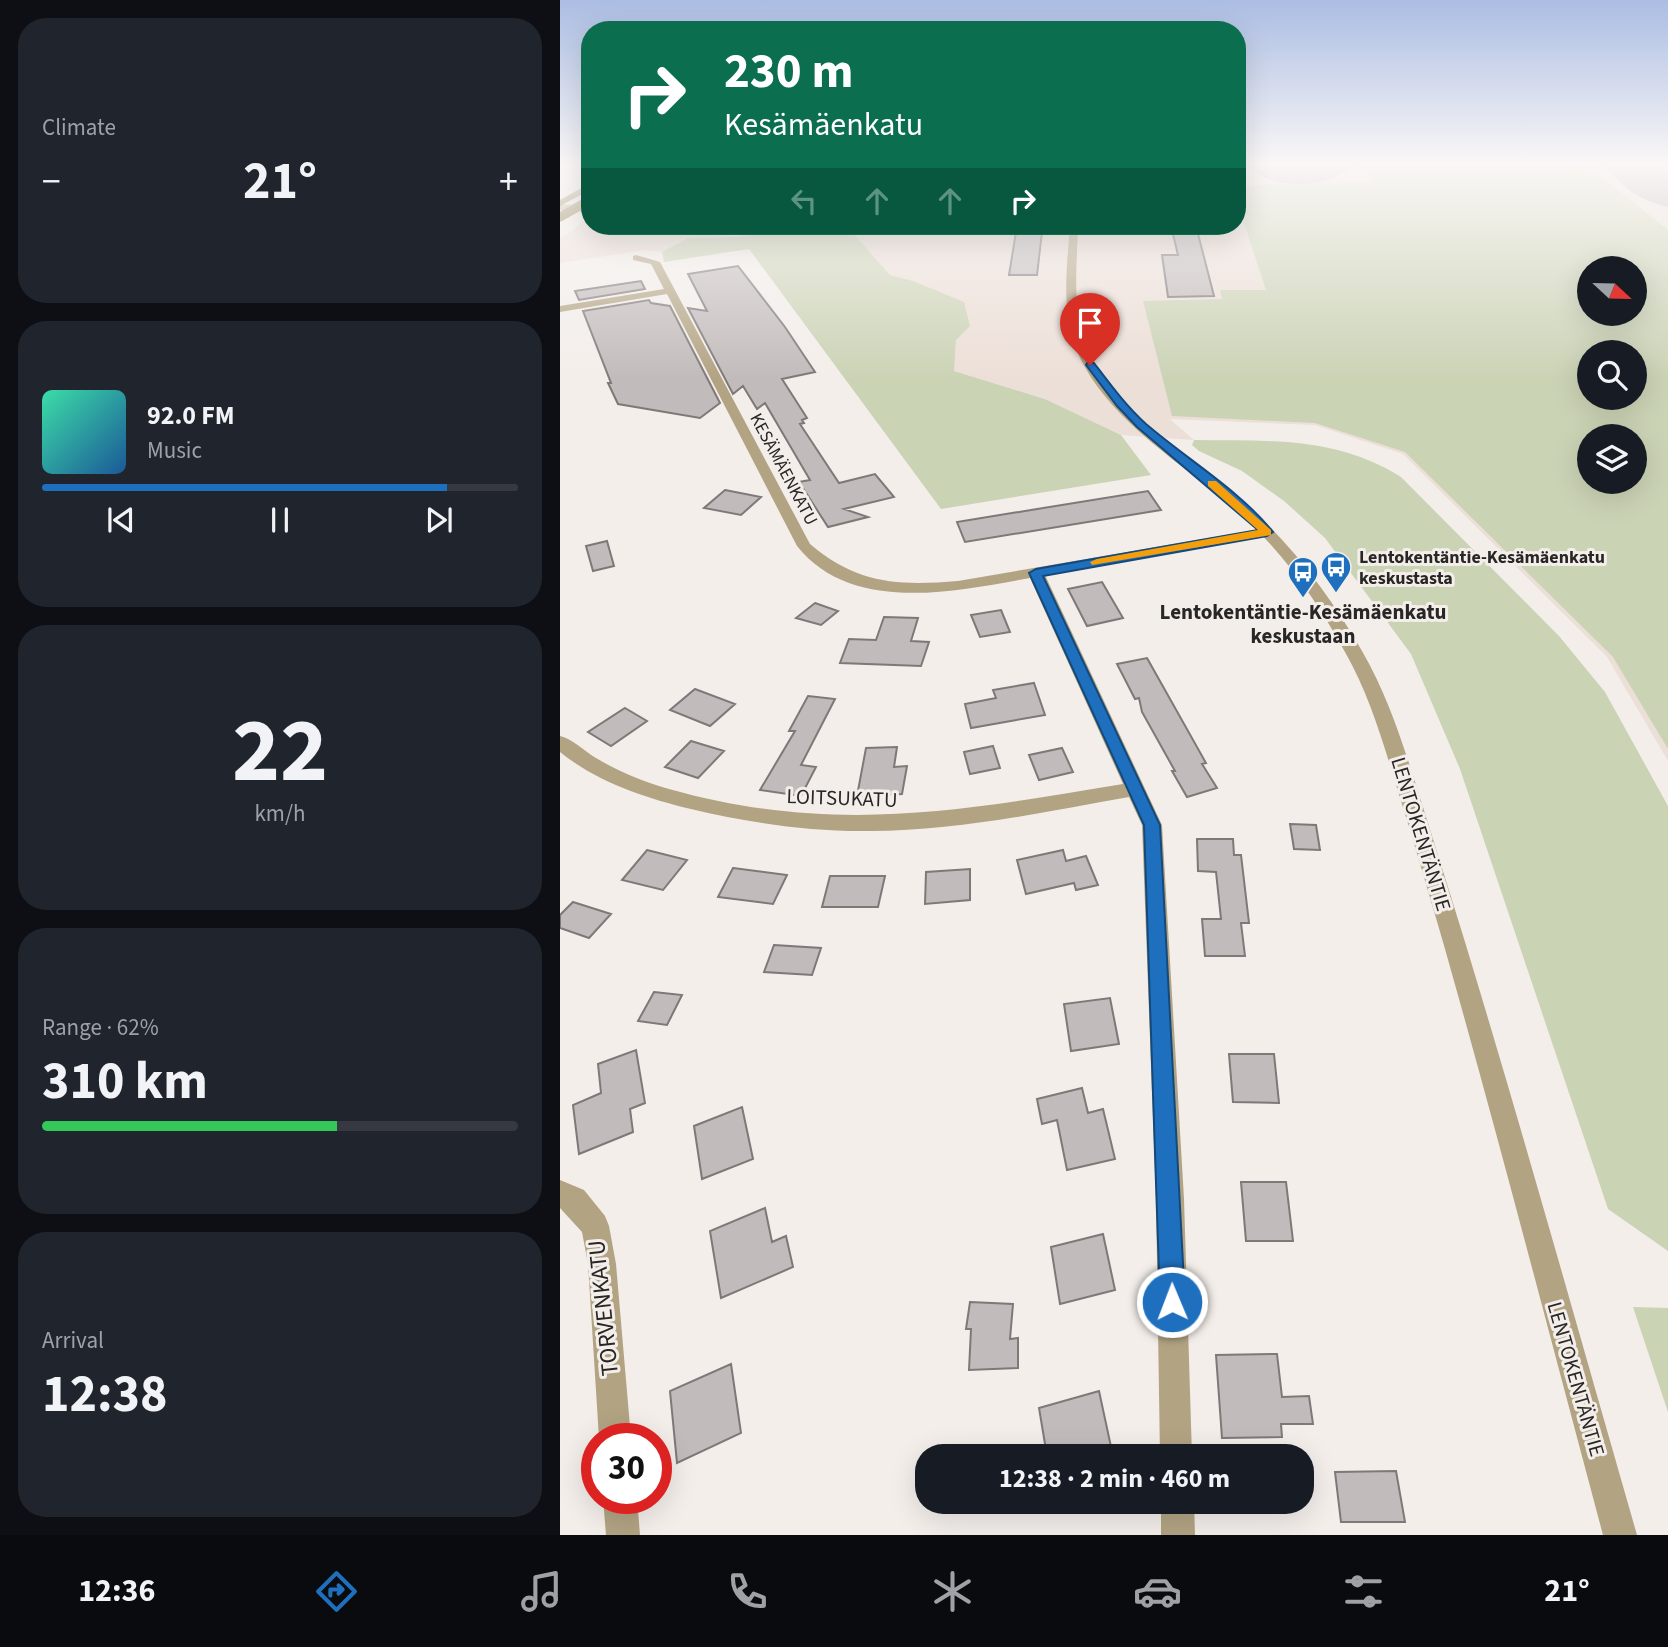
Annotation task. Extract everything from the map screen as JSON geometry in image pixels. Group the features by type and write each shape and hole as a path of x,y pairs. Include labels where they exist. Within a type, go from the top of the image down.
{"street":[{"name":"LENTOKENTÄNTIE","path":"1074,236 1074,318 1081,348 1090,365 1120,404 1141,425 1267,532 1320,597 1356,656 1384,716 1427,850 1620,1535"},
{"name":"KESÄMÄENKATU","path":"636,258 655,262 804,546 827,566 871,584 916,589 958,586 1267,532"},
{"path":"560,309 669,291"},
{"path":"1036,573 1152,825 1170,1199 1176,1444"},
{"name":"LOITSUKATU","path":"560,743 575,756 649,790 732,812 789,820 897,823 923,821 974,816 1136,789"},
{"name":"TORVENKATU","path":"560,1194 574,1200 595,1226 602,1264 614,1423"},
{"path":"621,1514 623,1535"},
{"path":"1178,1514 1178,1535"}],"shaded area":[{"path":"564,236 746,236 688,238 662,252 644,250 560,263 560,238"},
{"path":"855,236 1668,236 1668,761 1607,657 1403,454 1315,425 1170,419 1194,440 1121,435 1045,399 954,371 956,340 922,287 913,281 890,275"}],"green space":[{"path":"855,236 890,275 913,281 964,302 970,326 956,340 954,371 1045,399 1121,435 1151,475 941,509 749,249 664,262 662,252 688,238"},
{"path":"1248,236 1668,236 1668,749 1613,657 1405,452 1315,423 1172,416 1143,301 1222,299 1220,290 1266,290"},
{"path":"1194,440 1275,441 1326,448 1352,454 1401,477 1559,636 1605,692 1668,806 1668,1251 1608,1209 1460,769 1411,654 1325,538 1284,501 1242,471 1199,451 1192,445"},
{"path":"1633,1307 1668,1308 1668,1412"}],"building":[{"path":"1015,236 1042,236 1037,275 1009,275"},
{"path":"1173,236 1198,236 1214,296 1168,297 1162,255 1178,255"},
{"path":"738,266 785,327 815,372 782,379 807,418 800,424 839,483 875,474 894,497 844,509 868,517 828,527 799,482 810,480 765,403 757,409 743,386 733,394 688,308 707,311 688,274"},
{"path":"641,281 645,289 579,300 575,291"},
{"path":"649,300 651,303 670,306 720,403 700,418 618,404 608,383 611,383 583,311"},
{"path":"725,490 761,497 741,515 704,508"},
{"path":"1148,491 1161,510 965,542 957,522"},
{"path":"607,541 614,566 593,571 586,546"},
{"path":"1102,582 1123,618 1087,626 1068,589"},
{"path":"815,603 838,611 821,625 796,618"},
{"path":"1001,610 1010,632 980,637 971,615"},
{"path":"884,617 918,618 911,641 929,642 921,666 840,663 849,639 876,640"},
{"path":"1147,658 1206,763 1202,764 1217,788 1187,797 1172,771 1175,771 1142,712 1139,698 1135,699 1117,664"},
{"path":"1034,683 1045,715 971,728 965,704 996,698 993,690"},
{"path":"695,689 735,704 710,726 670,710"},
{"path":"808,696 835,699 801,765 816,767 801,796 760,790 795,731 789,731"},
{"path":"625,708 647,721 611,746 588,732"},
{"path":"691,741 724,751 698,778 665,767"},
{"path":"993,746 1000,768 970,774 964,752"},
{"path":"897,747 894,767 907,766 902,794 857,796 866,748"},
{"path":"1062,748 1073,772 1039,780 1029,755"},
{"path":"1290,824 1316,825 1320,850 1294,849"},
{"path":"1197,839 1233,839 1234,855 1241,855 1249,923 1241,923 1245,956 1205,956 1202,919 1221,919 1216,872 1198,871"},
{"path":"647,850 687,860 663,890 622,880"},
{"path":"1063,850 1066,861 1086,856 1098,885 1076,890 1074,883 1026,894 1017,860"},
{"path":"733,868 787,875 773,904 718,897"},
{"path":"970,869 970,900 925,904 926,872"},
{"path":"830,876 885,876 878,907 822,907"},
{"path":"573,902 611,914 589,938 560,928 560,915"},
{"path":"774,945 821,948 812,975 764,972"},
{"path":"654,992 682,995 667,1025 638,1021"},
{"path":"1110,998 1119,1044 1071,1051 1064,1004"},
{"path":"636,1050 645,1103 630,1109 633,1132 579,1154 573,1105 601,1093 598,1064"},
{"path":"1229,1054 1274,1054 1279,1103 1233,1102"},
{"path":"1082,1088 1088,1113 1103,1109 1115,1159 1067,1170 1057,1120 1042,1124 1037,1099"},
{"path":"742,1107 753,1159 702,1179 694,1126"},
{"path":"1241,1182 1286,1182 1293,1241 1246,1241"},
{"path":"765,1208 772,1242 786,1236 793,1267 721,1298 710,1231"},
{"path":"1103,1234 1115,1290 1060,1304 1051,1247"},
{"path":"970,1302 1013,1304 1010,1339 1018,1338 1018,1368 969,1370 971,1329 966,1329"},
{"path":"1277,1354 1282,1397 1309,1396 1313,1424 1281,1424 1282,1437 1222,1438 1216,1355"},
{"path":"731,1364 741,1433 677,1463 670,1391"},
{"path":"1099,1391 1110,1444 1045,1444 1039,1408"},
{"path":"1396,1471 1405,1522 1341,1522 1335,1472"}],"slow traffic":[{"path":"1097,562 1267,532 1212,484"}],"place":[{"name":"Lentokentäntie-Kesämäenkatu keskustasta","path":"1336,594"},
{"name":"Lentokentäntie-Kesämäenkatu keskustaan","path":"1303,599"}],"route":[{"path":"1090,365 1120,404 1141,425 1267,532 1036,573 1152,825 1170,1199 1172,1302"}]}
